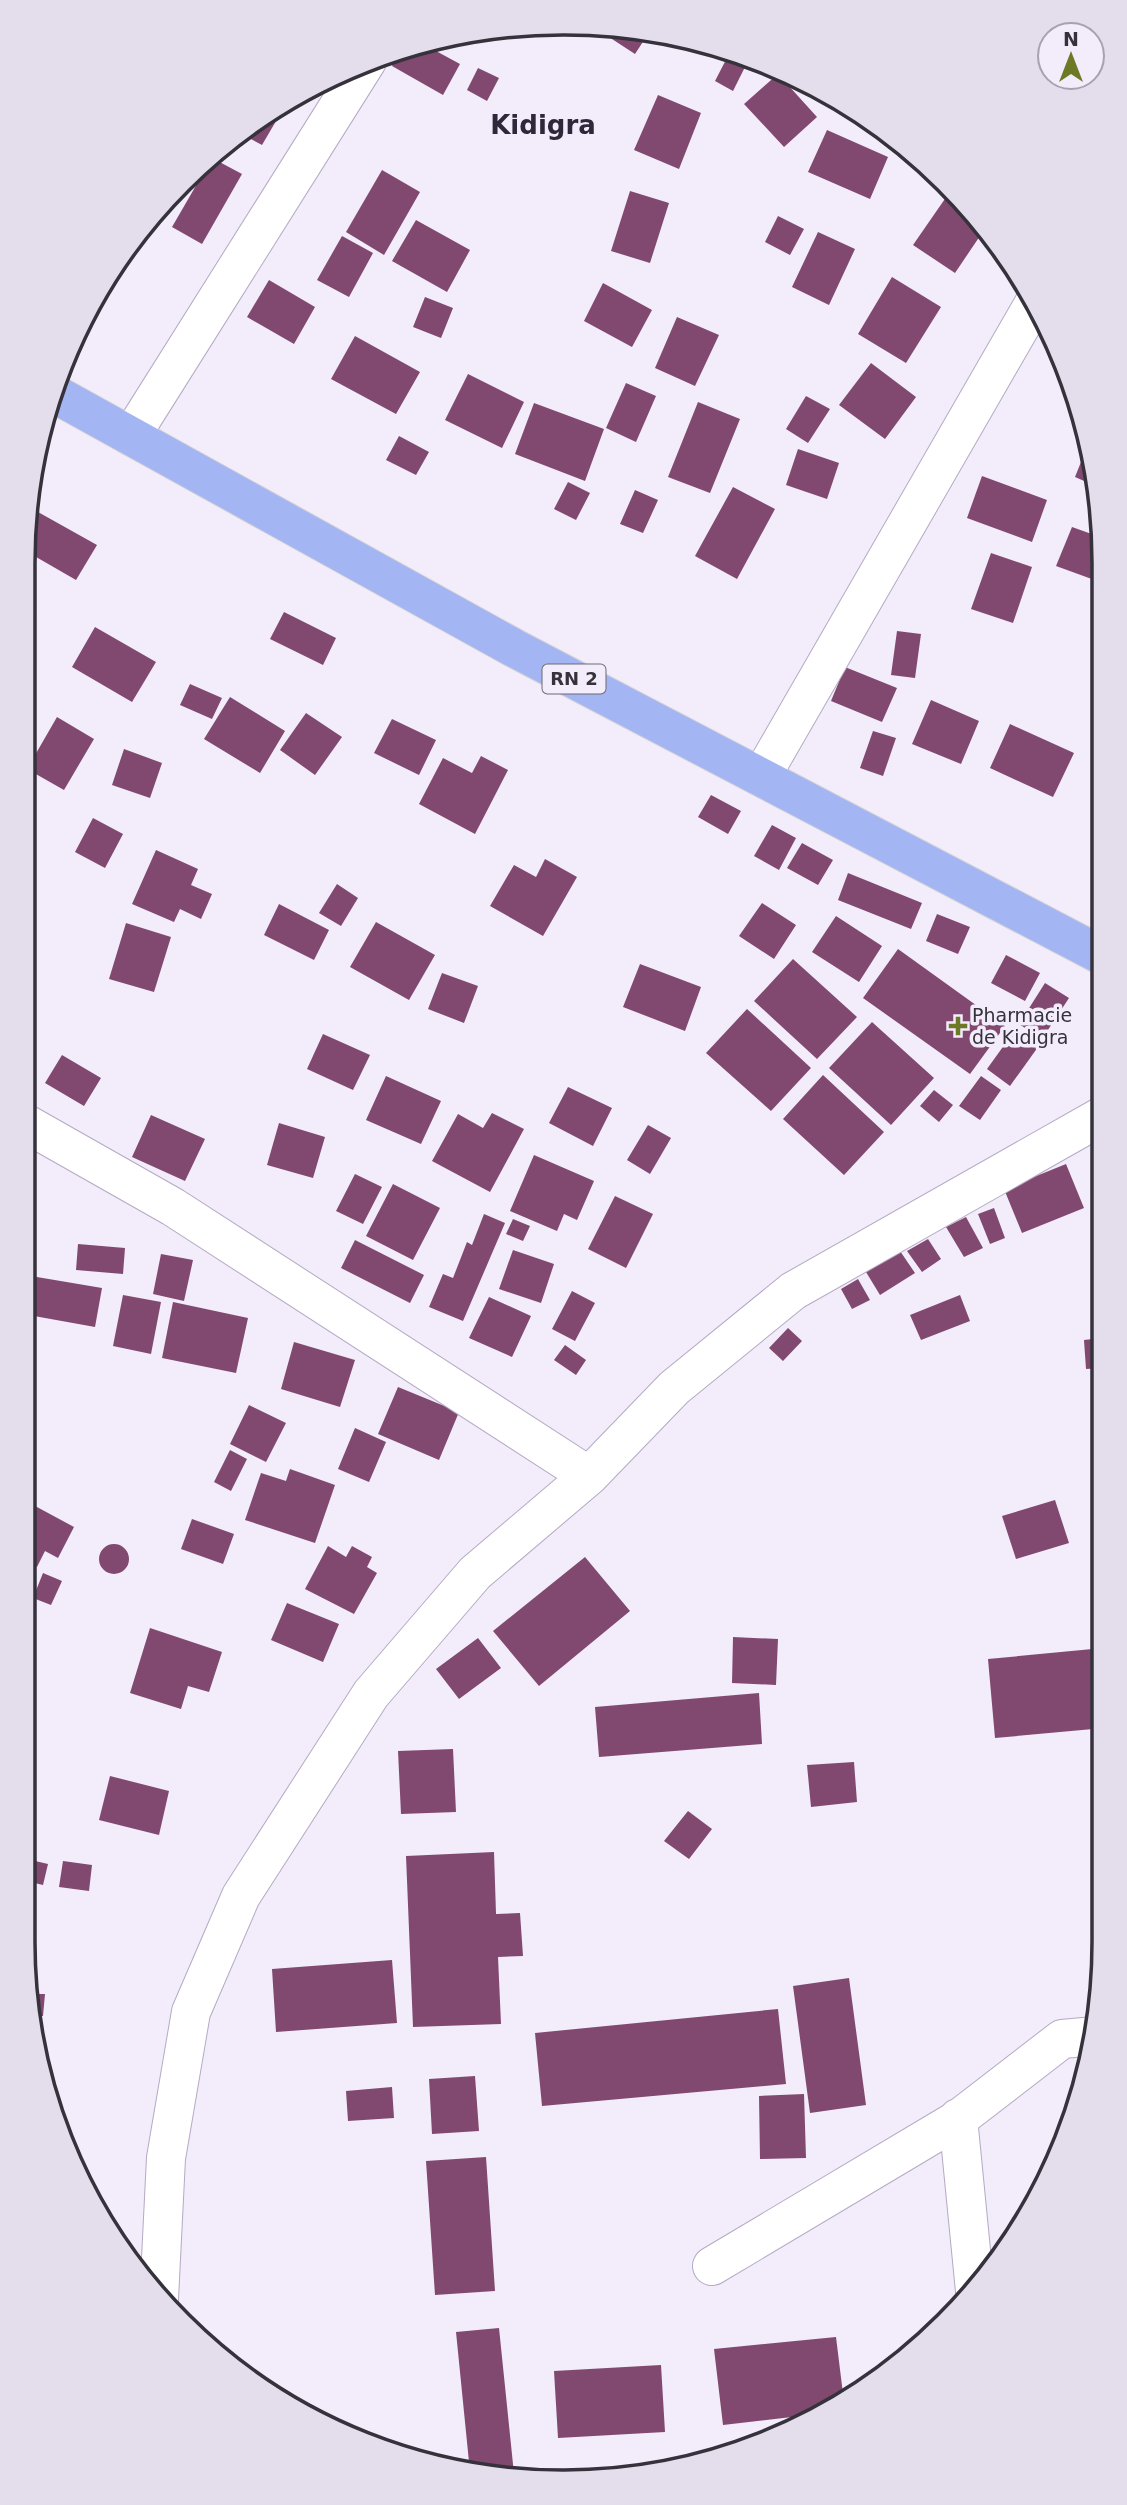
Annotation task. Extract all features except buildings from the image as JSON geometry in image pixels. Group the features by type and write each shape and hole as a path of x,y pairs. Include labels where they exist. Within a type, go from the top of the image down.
{"main road":[{"name":"RN 2","path":"62,398 514,648 1092,950"}],"street":[{"path":"131,436 357,77"},
{"path":"761,777 1028,313"},
{"path":"160,2282 166,2158 191,2012 241,1896 371,1694 474,1573 589,1476 674,1388 793,1291 1092,1121"},
{"path":"35,1129 173,1207 589,1476"},
{"path":"712,2266 958,2118 1062,2039 1083,2037"},
{"path":"958,2118 973,2275"}],"place":[{"name":"Pharmacie de Kidigra","path":"958,1026"}],"district":[{"name":"Kidigra","path":"543,125"}]}
